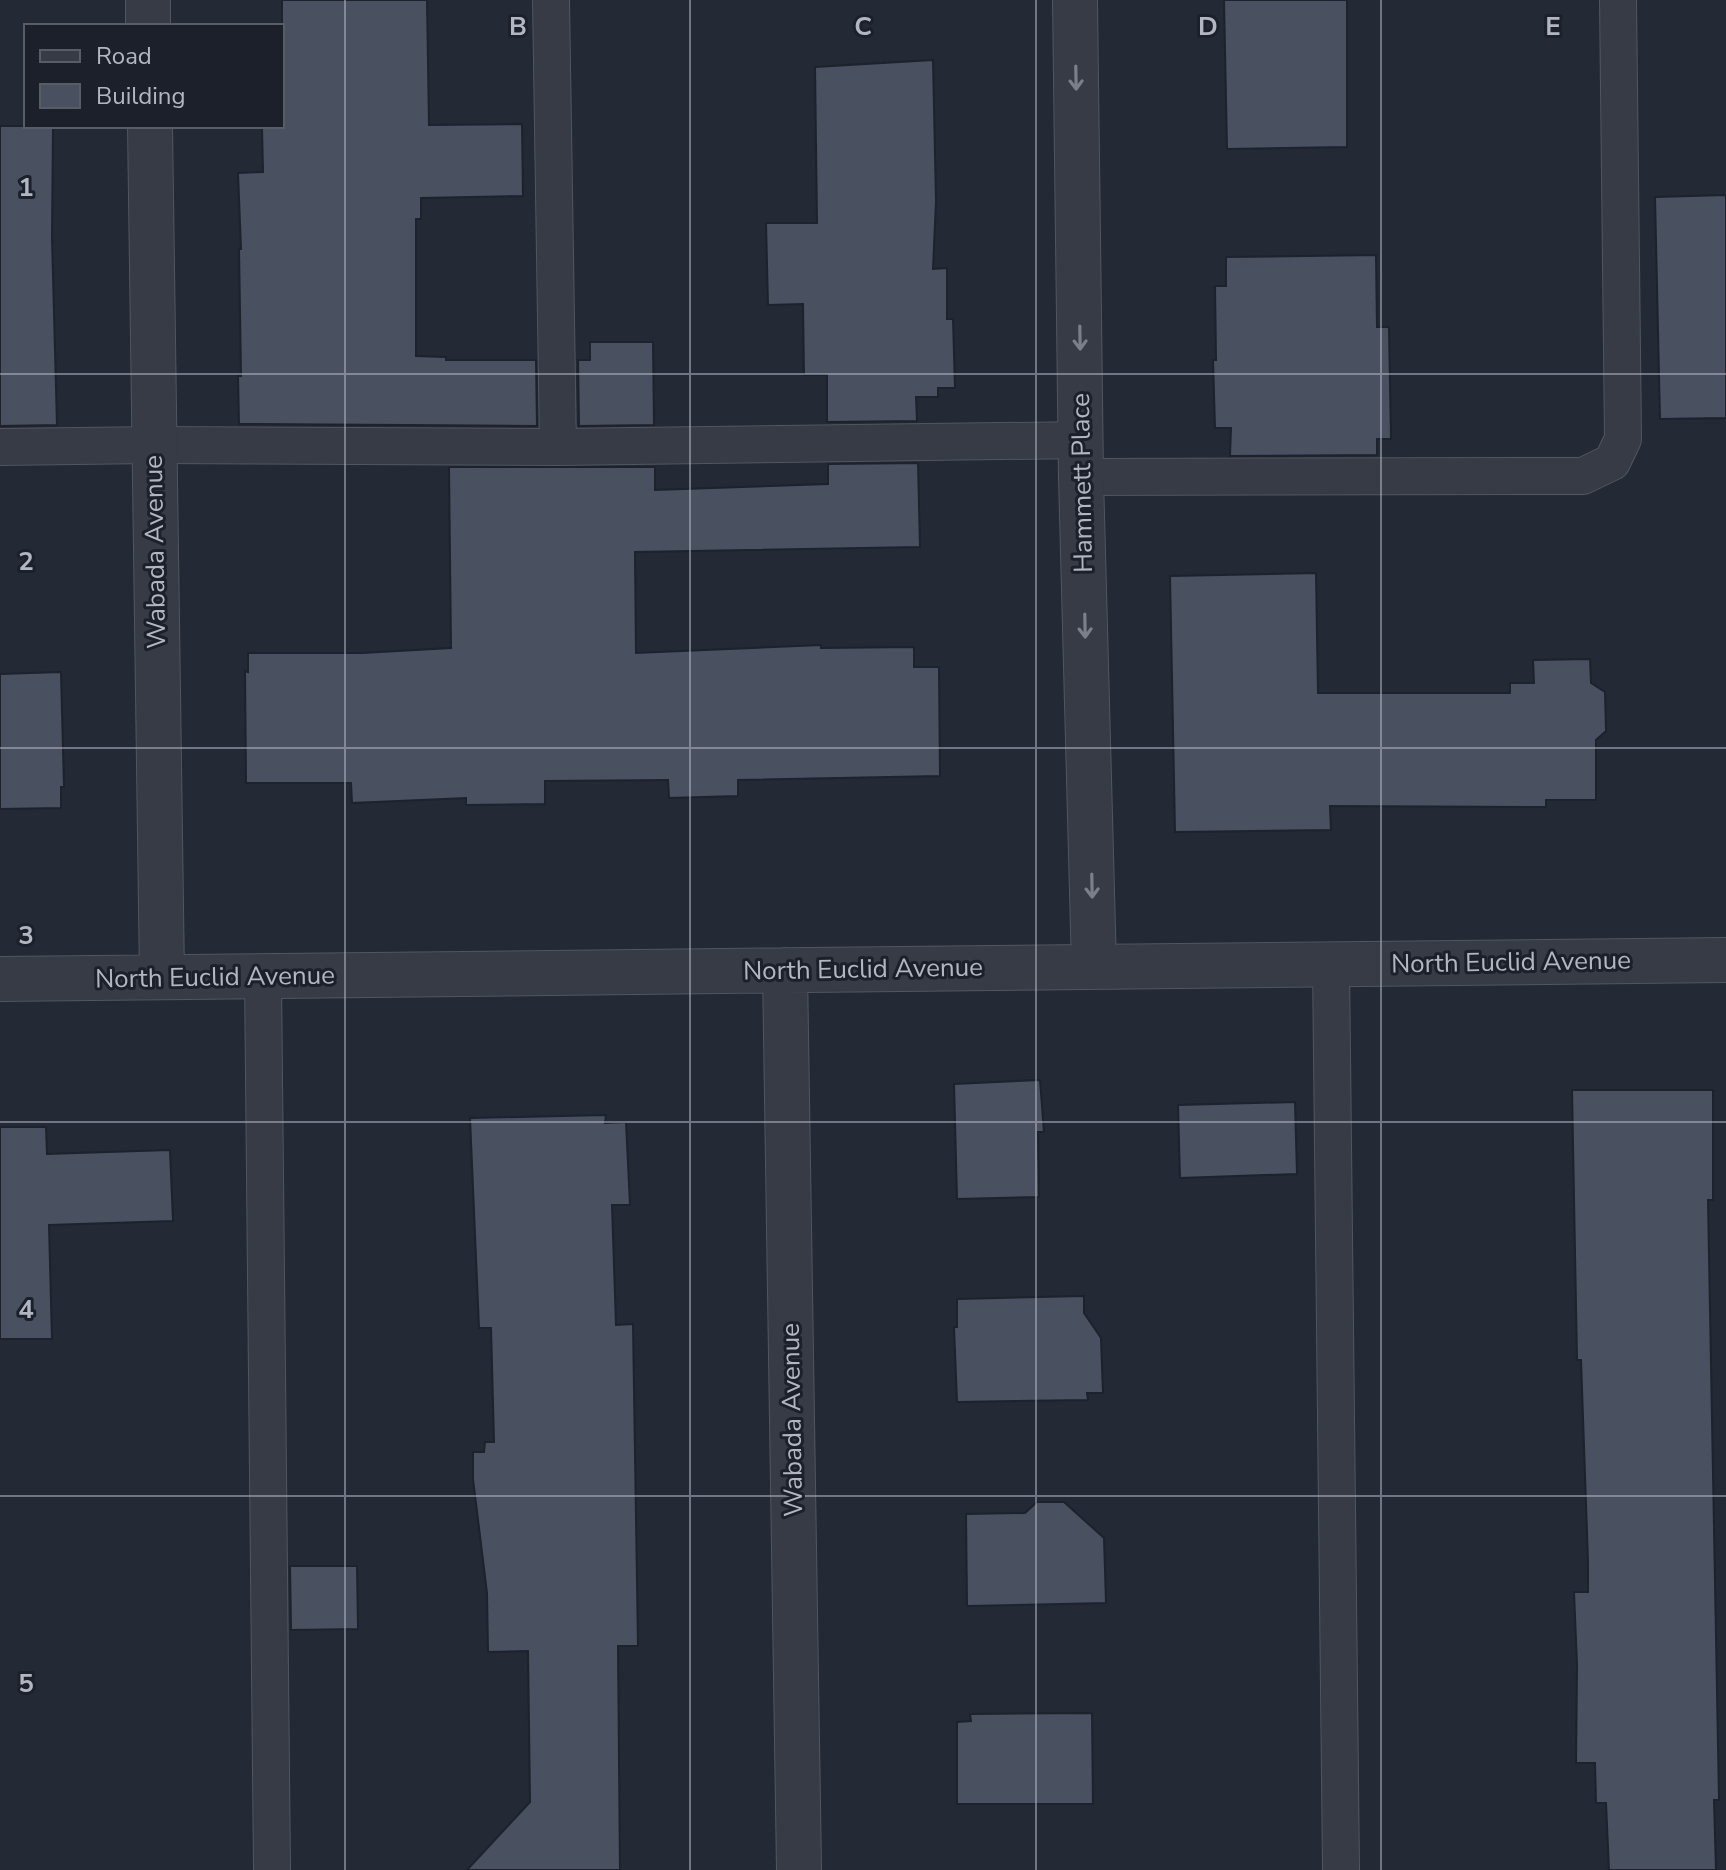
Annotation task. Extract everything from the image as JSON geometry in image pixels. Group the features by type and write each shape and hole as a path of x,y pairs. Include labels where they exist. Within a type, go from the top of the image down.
{"street":[{"path":"148,0 148,24"},
{"name":"Hammett Place","path":"1075,0 1094,967"},
{"name":"Wabada Avenue","path":"150,128 162,977"},
{"name":"North Euclid Avenue","path":"0,979 1726,960"},
{"name":"Wabada Avenue","path":"785,970 799,1870"}],"lane":[{"path":"551,0 558,447"},
{"path":"0,447 558,447 1082,459 1583,476 1612,462 1623,439 1618,0"},
{"path":"1331,964 1341,1870"},
{"path":"263,977 272,1870"}],"building":[{"path":"282,0 427,0 429,125 522,124 523,196 421,198 421,219 416,219 416,356 446,357 446,360 536,360 537,426 239,424 241,249 238,173 263,172 262,128 284,128"},
{"path":"1224,0 1347,0 1347,147 1227,149"},
{"path":"933,60 936,201 933,269 947,268 947,319 953,319 955,388 938,388 938,397 916,397 917,421 827,422 827,375 804,375 803,304 768,305 766,223 817,223 815,67"},
{"path":"0,126 53,128 52,238 57,425 0,426"},
{"path":"1726,195 1726,418 1660,419 1655,197"},
{"path":"1376,255 1377,327 1389,327 1391,439 1377,439 1377,455 1230,456 1231,428 1215,428 1213,360 1216,360 1215,286 1226,286 1226,257"},
{"path":"590,342 653,342 654,425 579,426 578,360 590,360"},
{"path":"918,463 920,547 635,552 636,653 821,645 821,648 914,647 914,667 939,667 940,776 738,780 738,796 669,798 668,780 545,781 545,804 466,805 466,798 352,803 351,783 246,783 245,671 248,672 248,653 362,653 451,648 449,467 655,467 655,490 828,484 828,464"},
{"path":"1316,573 1318,693 1510,693 1510,683 1534,683 1533,660 1590,659 1591,683 1605,692 1606,731 1596,740 1596,800 1546,800 1546,807 1330,806 1331,830 1175,832 1170,576"},
{"path":"61,672 64,787 61,787 61,808 0,809 0,674"},
{"path":"1040,1080 1044,1132 1038,1132 1039,1197 957,1199 954,1084"},
{"path":"1572,1090 1713,1090 1713,1200 1708,1200 1719,1800 1714,1800 1716,1870 1609,1870 1606,1803 1596,1803 1595,1763 1576,1763 1574,1592 1588,1592 1588,1562 1581,1360 1577,1360"},
{"path":"1295,1102 1297,1174 1180,1178 1178,1105"},
{"path":"606,1115 605,1123 626,1122 630,1205 612,1205 616,1325 633,1324 638,1646 618,1646 620,1870 467,1870 530,1802 528,1651 488,1652 487,1593 473,1479 473,1452 484,1452 485,1442 494,1442 491,1328 479,1328 470,1118"},
{"path":"0,1127 46,1127 47,1154 170,1150 173,1221 49,1225 52,1339 0,1339"},
{"path":"1084,1296 1084,1313 1101,1338 1103,1393 1087,1393 1088,1400 957,1402 954,1327 957,1327 957,1299"},
{"path":"1037,1502 1064,1502 1104,1538 1106,1603 967,1606 966,1514 1025,1513"},
{"path":"290,1566 357,1566 358,1629 291,1630"},
{"path":"1092,1713 1093,1804 957,1804 957,1722 971,1721 970,1714"}]}
